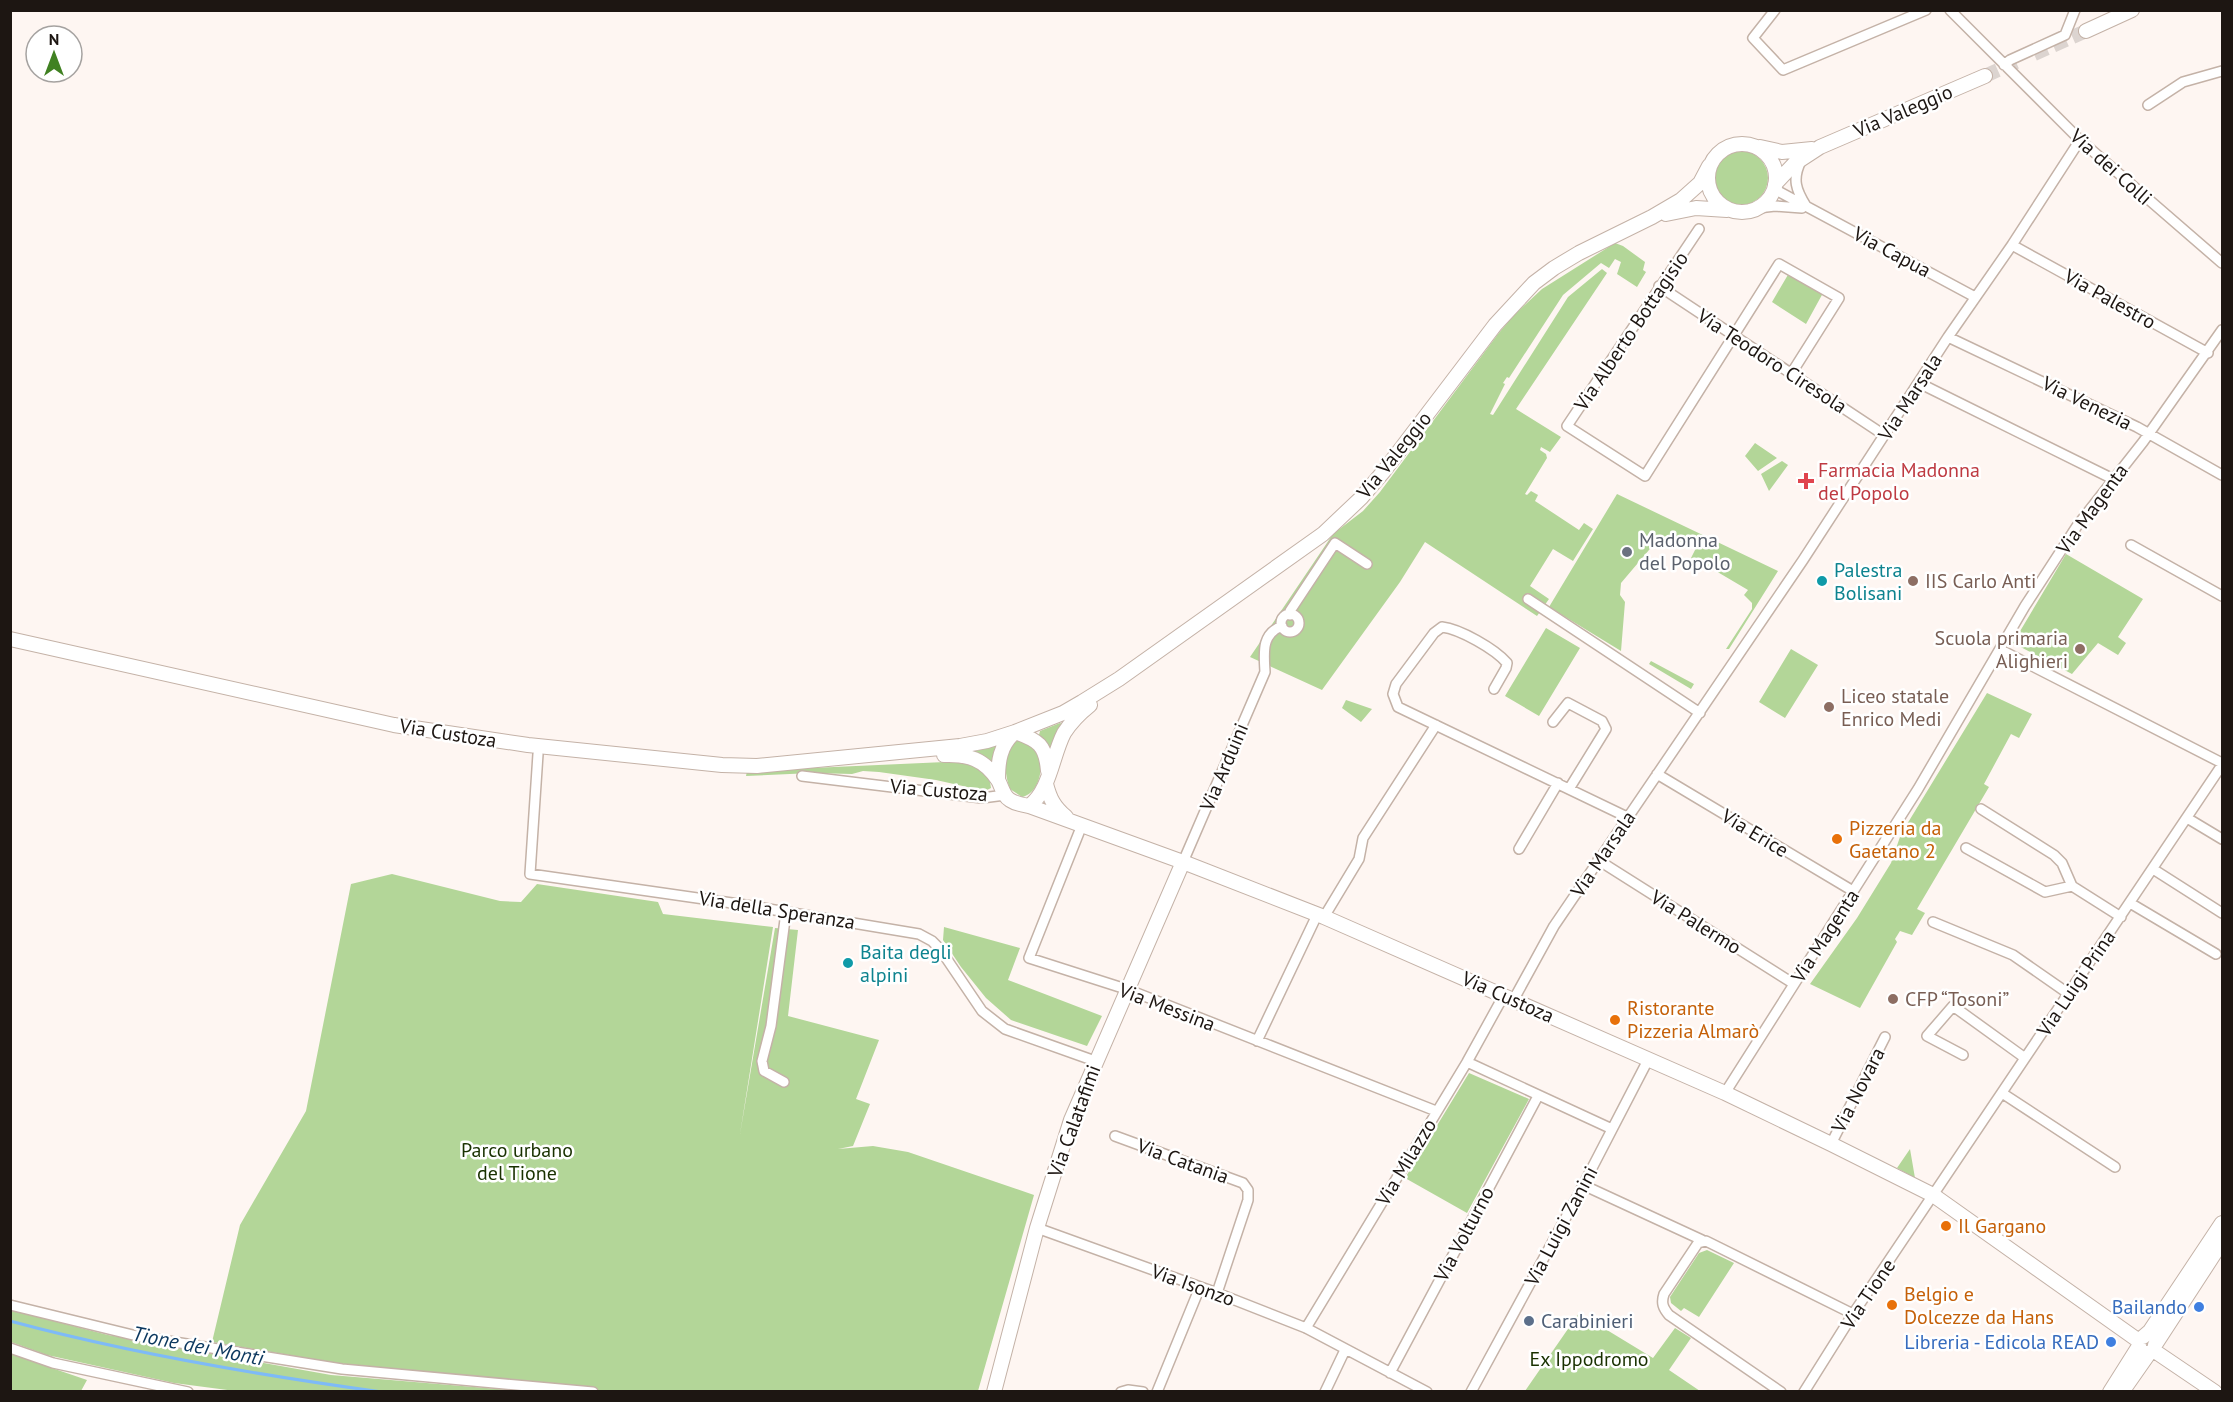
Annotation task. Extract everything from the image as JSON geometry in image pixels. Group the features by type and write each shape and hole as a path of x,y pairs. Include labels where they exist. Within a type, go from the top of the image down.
{"main road":[{"path":"2086,31 2132,10"},
{"name":"Via Valeggio","path":"1775,187 1786,171 1820,147 1985,76"},
{"path":"1745,143 1756,146 1764,151 1774,166 1775,187 1765,203 1758,208 1740,212 1729,210 1720,204 1708,187 1709,166 1724,148 1745,143"},
{"name":"Via Valeggio","path":"1756,146 1782,152 1796,152 1820,147"},
{"name":"Via Valeggio","path":"1119,679 1294,556 1350,509 1384,471 1495,325 1534,283 1579,253 1652,217 1694,191 1709,166"},
{"name":"Via Valeggio","path":"1652,217 1696,208 1740,212"},
{"name":"Via Custoza","path":"10,639 394,725 528,746 722,765 767,766 893,754 987,741 1063,713 1119,679"},
{"path":"1029,806 1036,801 1065,732 1076,716 1119,679"},
{"name":"Via Custoza","path":"1015,732 1034,739 1044,751 1047,760 1049,798 1056,809 1077,824"},
{"name":"Via Custoza","path":"998,780 1001,752 1005,742 1015,732"},
{"name":"Via Custoza","path":"893,754 899,757 971,756 983,763 998,780 1010,800 1183,862 1321,916 1725,1093 1831,1144 1933,1196 2215,1392"},
{"name":"Via Calatafimi","path":"994,1392 1037,1228 1071,1120 1183,862"},
{"path":"2122,1392 2147,1345 2150,1331 2223,1224"},
{"path":"2110,1392 2223,1242"}],"street":[{"path":"1775,10 1754,38 1783,70 1926,10"},
{"name":"Via dei Colli","path":"1950,10 2080,140 2223,263"},
{"path":"1957,18 1967,10"},
{"path":"2004,65 2010,60 2065,35 2075,10"},
{"path":"2148,105 2183,82 2223,70"},
{"name":"Via Marsala","path":"1509,997 1598,860 1803,560 2080,140"},
{"path":"1804,157 1795,177 1795,185 1797,193 1807,208"},
{"name":"Via Capua","path":"1775,187 1807,208 1975,297"},
{"name":"Via Capua","path":"1758,208 1775,206 1807,208"},
{"name":"Via Alberto Bottagisio","path":"1699,229 1567,426 1645,476 1733,335"},
{"name":"Via Palestro","path":"2012,245 2210,349 2223,352"},
{"path":"1733,335 1779,264 1839,298 1791,374"},
{"name":"Via Teodoro Ciresola","path":"1659,286 1884,435"},
{"name":"Via Magenta","path":"1725,1093 1918,789 2025,606 2077,526 2149,434 2223,330"},
{"name":"Via Venezia","path":"1948,337 2149,434 2223,475"},
{"path":"1918,383 2113,479"},
{"path":"1290,615 1298,620 1299,625 1296,630 1288,632 1282,626 1282,620 1290,615 1290,611 1335,543 1367,564"},
{"path":"2131,545 2223,596"},
{"path":"1528,599 1700,713"},
{"name":"Via Arduini","path":"1183,862 1265,672 1263,648 1273,629 1282,626"},
{"path":"1494,689 1507,663 1494,652 1453,628 1442,627 1434,633 1396,684 1393,694 1398,707 1627,817"},
{"path":"2001,650 2222,768"},
{"path":"1553,722 1568,703 1605,724 1605,733 1569,789"},
{"path":"1257,1041 1321,916 1359,859 1363,838 1436,725"},
{"name":"Via della Speranza","path":"538,754 530,874 919,934 932,941 940,949 982,1011 1005,1029 1095,1061"},
{"name":"Via Luigi Prina","path":"1933,1196 2222,768"},
{"name":"Via Erice","path":"1657,774 1853,891"},
{"name":"Via Custoza","path":"802,776 982,798 1005,795"},
{"path":"1519,849 1558,783"},
{"path":"1980,809 2054,855 2062,863 2072,886 2121,917"},
{"path":"2187,818 2223,839"},
{"name":"Via Messina","path":"1077,824 1029,958 1129,990 1437,1111"},
{"path":"1966,848 2045,892 2072,886"},
{"name":"Via Palermo","path":"1598,860 1794,984"},
{"path":"2153,869 2223,913"},
{"path":"2130,903 2216,954"},
{"path":"784,1082 764,1071 762,1061 771,1026 786,912"},
{"path":"1933,921 2013,955 2069,994"},
{"name":"Via Milazzo","path":"1306,1328 1467,1062 1509,997"},
{"path":"1963,1055 1927,1036 1953,1006 2025,1058"},
{"name":"Via Novara","path":"1831,1144 1885,1037"},
{"name":"Via Luigi Zanini","path":"1471,1392 1648,1060"},
{"path":"1467,1062 1612,1129"},
{"path":"2002,1093 2115,1167"},
{"name":"Via Volturno","path":"1390,1373 1538,1096"},
{"name":"Via Catania","path":"1115,1136 1243,1183 1248,1190 1248,1200 1217,1293"},
{"path":"1583,1185 1853,1314"},
{"name":"Via Tione","path":"1804,1392 1853,1314 1933,1196"},
{"name":"Via Isonzo","path":"1037,1228 1306,1328 1427,1392"},
{"path":"1702,1240 1695,1246 1664,1294 1661,1301 1663,1308 1669,1316 1781,1392"},
{"path":"1157,1392 1200,1287"},
{"path":"10,1305 137,1336 342,1369 593,1392"},
{"path":"10,1348 53,1363 188,1392"},
{"path":"1325,1392 1345,1350"},
{"path":"1121,1392 1128,1390 1143,1392"}],"green space":[{"path":"1741,151 1751,153 1760,159 1766,168 1768,178 1766,188 1760,197 1751,203 1741,205 1731,203 1722,197 1716,188 1714,178 1716,168 1722,159 1731,153"},
{"path":"1615,243 1645,262 1643,270 1646,272 1637,287 1617,274 1621,262 1615,259 1609,268 1601,263 1563,295 1509,378 1507,377 1503,383 1505,384 1490,414 1493,415 1568,297 1602,269 1607,273 1516,409 1561,437 1550,452 1541,447 1540,450 1546,454 1547,458 1525,494 1531,491 1538,495 1535,501 1579,530 1584,523 1593,529 1573,561 1553,549 1530,586 1549,599 1537,616 1425,542 1400,582 1322,690 1250,657 1333,534 1363,511 1380,492 1514,315 1542,289"},
{"path":"1789,273 1823,293 1806,324 1772,302"},
{"path":"1755,443 1777,458 1758,471 1745,456"},
{"path":"1782,461 1788,465 1769,491 1761,474"},
{"path":"1617,494 1778,571 1729,649 1726,649 1752,609 1752,603 1744,595 1748,590 1704,564 1699,571 1691,566 1695,560 1691,558 1697,546 1660,537 1621,583 1620,595 1625,602 1621,651 1549,607"},
{"path":"2066,554 2143,599 2118,637 2126,643 2118,655 2098,643 2072,674 2013,643"},
{"path":"1546,628 1580,648 1539,716 1505,696"},
{"path":"1791,649 1818,665 1785,718 1759,702"},
{"path":"1651,661 1694,684 1691,689 1649,664"},
{"path":"1987,693 2032,714 2019,738 2011,734 1984,784 1989,787 1917,909 1925,913 1912,935 1900,931 1895,939 1897,942 1860,1008 1810,984 1857,918 1891,863 1901,834"},
{"path":"1346,700 1372,709 1361,722 1342,708"},
{"path":"1062,724 1053,750 1050,751 1039,735 1040,731"},
{"path":"1018,740 1024,740 1035,749 1040,762 1037,784 1033,790 1022,797 1010,789 1006,776 1009,750"},
{"path":"995,746 997,748 994,761 991,763 975,751"},
{"path":"945,762 974,766 986,774 991,788 985,791 936,780 863,771 852,774 746,776 747,771"},
{"name":"Parco urbano del Tione","path":"392,874 500,901 521,902 537,884 658,902 663,914 773,927 740,1134 775,928 798,930 788,1016 879,1040 856,1099 870,1104 853,1146 838,1149 873,1146 908,1152 1034,1195 978,1391 611,1392 536,1382 419,1374 212,1342 240,1225 306,1111 351,884"},
{"path":"944,927 1020,948 1008,980 1102,1016 1087,1046 1011,1020 986,998 961,967 943,940"},
{"path":"1469,1073 1529,1099 1467,1213 1405,1178"},
{"path":"1910,1149 1915,1178 1897,1168"},
{"path":"1707,1250 1734,1263 1699,1317 1684,1308 1681,1311 1671,1303 1670,1297 1699,1253"},
{"path":"11,1310 108,1335 331,1375 522,1391 235,1391 174,1383 47,1355 11,1342"},
{"name":"Ex Ippodromo","path":"1579,1313 1653,1358 1675,1328 1691,1338 1669,1370 1700,1391 1525,1391"},
{"path":"11,1354 87,1380 81,1391 11,1391"}],"waterway":[{"name":"Tione dei Monti","path":"10,1321 102,1344 195,1362 382,1392"}],"tunnel":[{"path":"2034,54 2086,31"},
{"path":"1985,76 2016,62"}],"place":[{"name":"Farmacia Madonna del Popolo","path":"1806,481"},
{"name":"Madonna del Popolo","path":"1627,552"},
{"name":"Palestra Bolisani","path":"1822,581"},
{"name":"IIS Carlo Anti","path":"1913,581"},
{"name":"Scuola primaria Alighieri","path":"2080,649"},
{"name":"Liceo statale Enrico Medi","path":"1829,707"},
{"name":"Pizzeria da Gaetano 2","path":"1837,839"},
{"name":"Baita degli alpini","path":"848,963"},
{"name":"CFP “Tosoni”","path":"1893,999"},
{"name":"Ristorante Pizzeria Almarò","path":"1615,1020"},
{"name":"Il Gargano","path":"1946,1226"},
{"name":"Belgio e Dolcezze da Hans","path":"1892,1305"},
{"name":"Bailando","path":"2199,1307"},
{"name":"Carabinieri","path":"1529,1321"},
{"name":"Libreria - Edicola READ","path":"2111,1342"}]}
